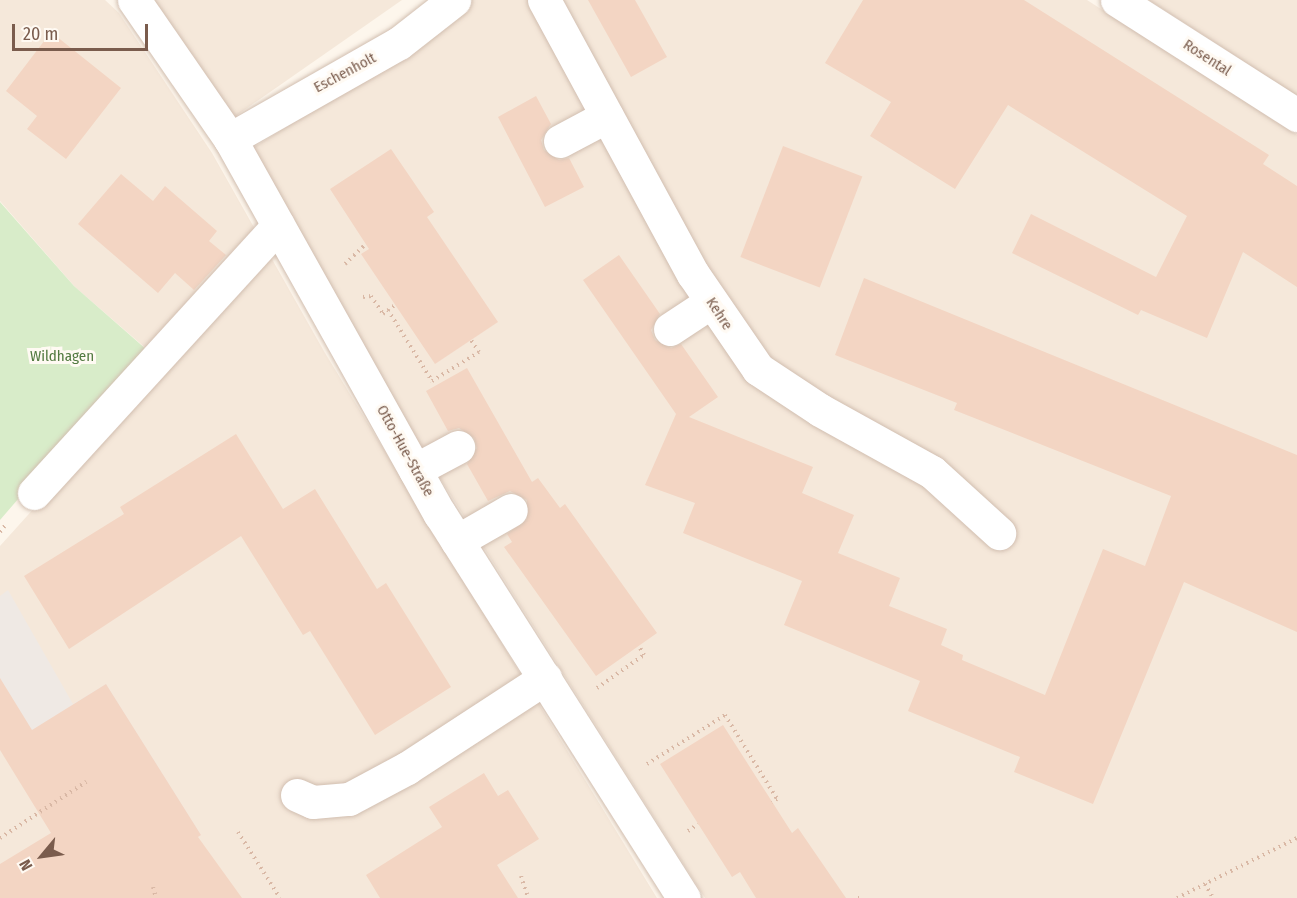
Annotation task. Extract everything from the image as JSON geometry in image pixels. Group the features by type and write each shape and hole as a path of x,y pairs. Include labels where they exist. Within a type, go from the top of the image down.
{"street":[{"name":"Otto-Hue-Straße","path":"134,0 230,139 457,541 684,898"},
{"name":"Eschenholt","path":"230,139 399,43 454,0"},
{"name":"Kehre","path":"544,0 711,302 758,369 820,410 932,472 999,533"},
{"name":"Rosental","path":"1117,0 1297,115"},
{"path":"560,141 607,116"},
{"path":"34,493 278,226"},
{"path":"670,329 711,302"},
{"path":"415,470 458,447"},
{"path":"457,541 511,510"},
{"path":"297,795 314,802 349,799 407,768 545,678"}],"path":[{"path":"346,264 366,244"},
{"path":"359,298 371,296 383,314 395,305"},
{"path":"388,310 432,381 479,352 471,340"},
{"path":"591,692 644,655 639,646"},
{"path":"640,768 724,715 777,799 772,802"},
{"path":"0,838 86,782"},
{"path":"238,832 280,898"},
{"path":"1177,898 1297,838"},
{"path":"521,876 528,898"},
{"path":"1205,884 1213,898"},
{"path":"153,887 156,898"},
{"path":"858,898 864,898"}],"shaded area":[{"path":"0,0 105,0 119,13 212,153 325,353 657,898 0,898 0,546 164,364 75,287 0,201"},
{"path":"150,0 402,0 230,120"},
{"path":"466,0 1087,0 1297,135 1297,898 705,898 349,334 245,153 398,57"},
{"path":"1149,0 1297,0 1297,96"},
{"path":"8,590 73,704 106,684 201,835 127,882 0,749 0,596"}],"green space":[{"name":"Wildhagen","path":"0,202 74,286 147,350 0,520"}],"building":[{"path":"588,0 635,0 667,57 631,77"},
{"path":"863,0 1024,0 1269,155 1263,164 1297,186 1297,287 1243,252 1207,338 1141,310 1138,315 1012,253 1031,214 1156,277 1187,216 1008,105 955,189 870,136 891,102 825,63"},
{"path":"51,32 121,88 66,159 27,129 37,116 6,91"},
{"path":"536,96 551,124 541,140 544,150 559,160 569,158 584,187 545,207 498,117"},
{"path":"783,146 862,176 820,288 740,257"},
{"path":"391,149 434,212 427,217 498,322 435,364 361,254 369,249 330,189"},
{"path":"121,174 153,201 165,186 217,231 209,241 226,255 194,290 175,273 158,293 78,224"},
{"path":"619,255 660,314 651,330 655,340 671,348 681,344 718,397 689,417 813,467 802,493 854,515 838,553 900,578 889,606 947,629 941,645 963,655 962,660 1045,695 1103,549 1145,566 1171,496 954,410 957,403 835,355 864,278 1297,455 1297,632 1184,582 1093,804 1014,772 1020,757 908,711 920,681 784,625 802,581 683,533 695,503 645,485 676,414 583,280"},
{"path":"467,368 532,482 538,478 560,508 565,504 657,633 596,676 504,547 512,542 507,534 527,519 527,500 510,491 488,501 467,464 477,448 474,438 459,428 448,431 426,391"},
{"path":"236,434 283,509 315,489 377,589 386,583 451,687 375,735 310,631 303,635 241,536 69,649 24,576 124,514 120,507"},
{"path":"0,678 32,730 106,684 201,835 198,837 242,898 0,898 0,864 51,833 0,750"},
{"path":"723,725 792,833 798,828 846,898 756,898 740,872 732,877 660,764"},
{"path":"484,773 498,796 508,790 539,839 497,865 518,898 380,898 366,875 442,827 429,807"}]}
